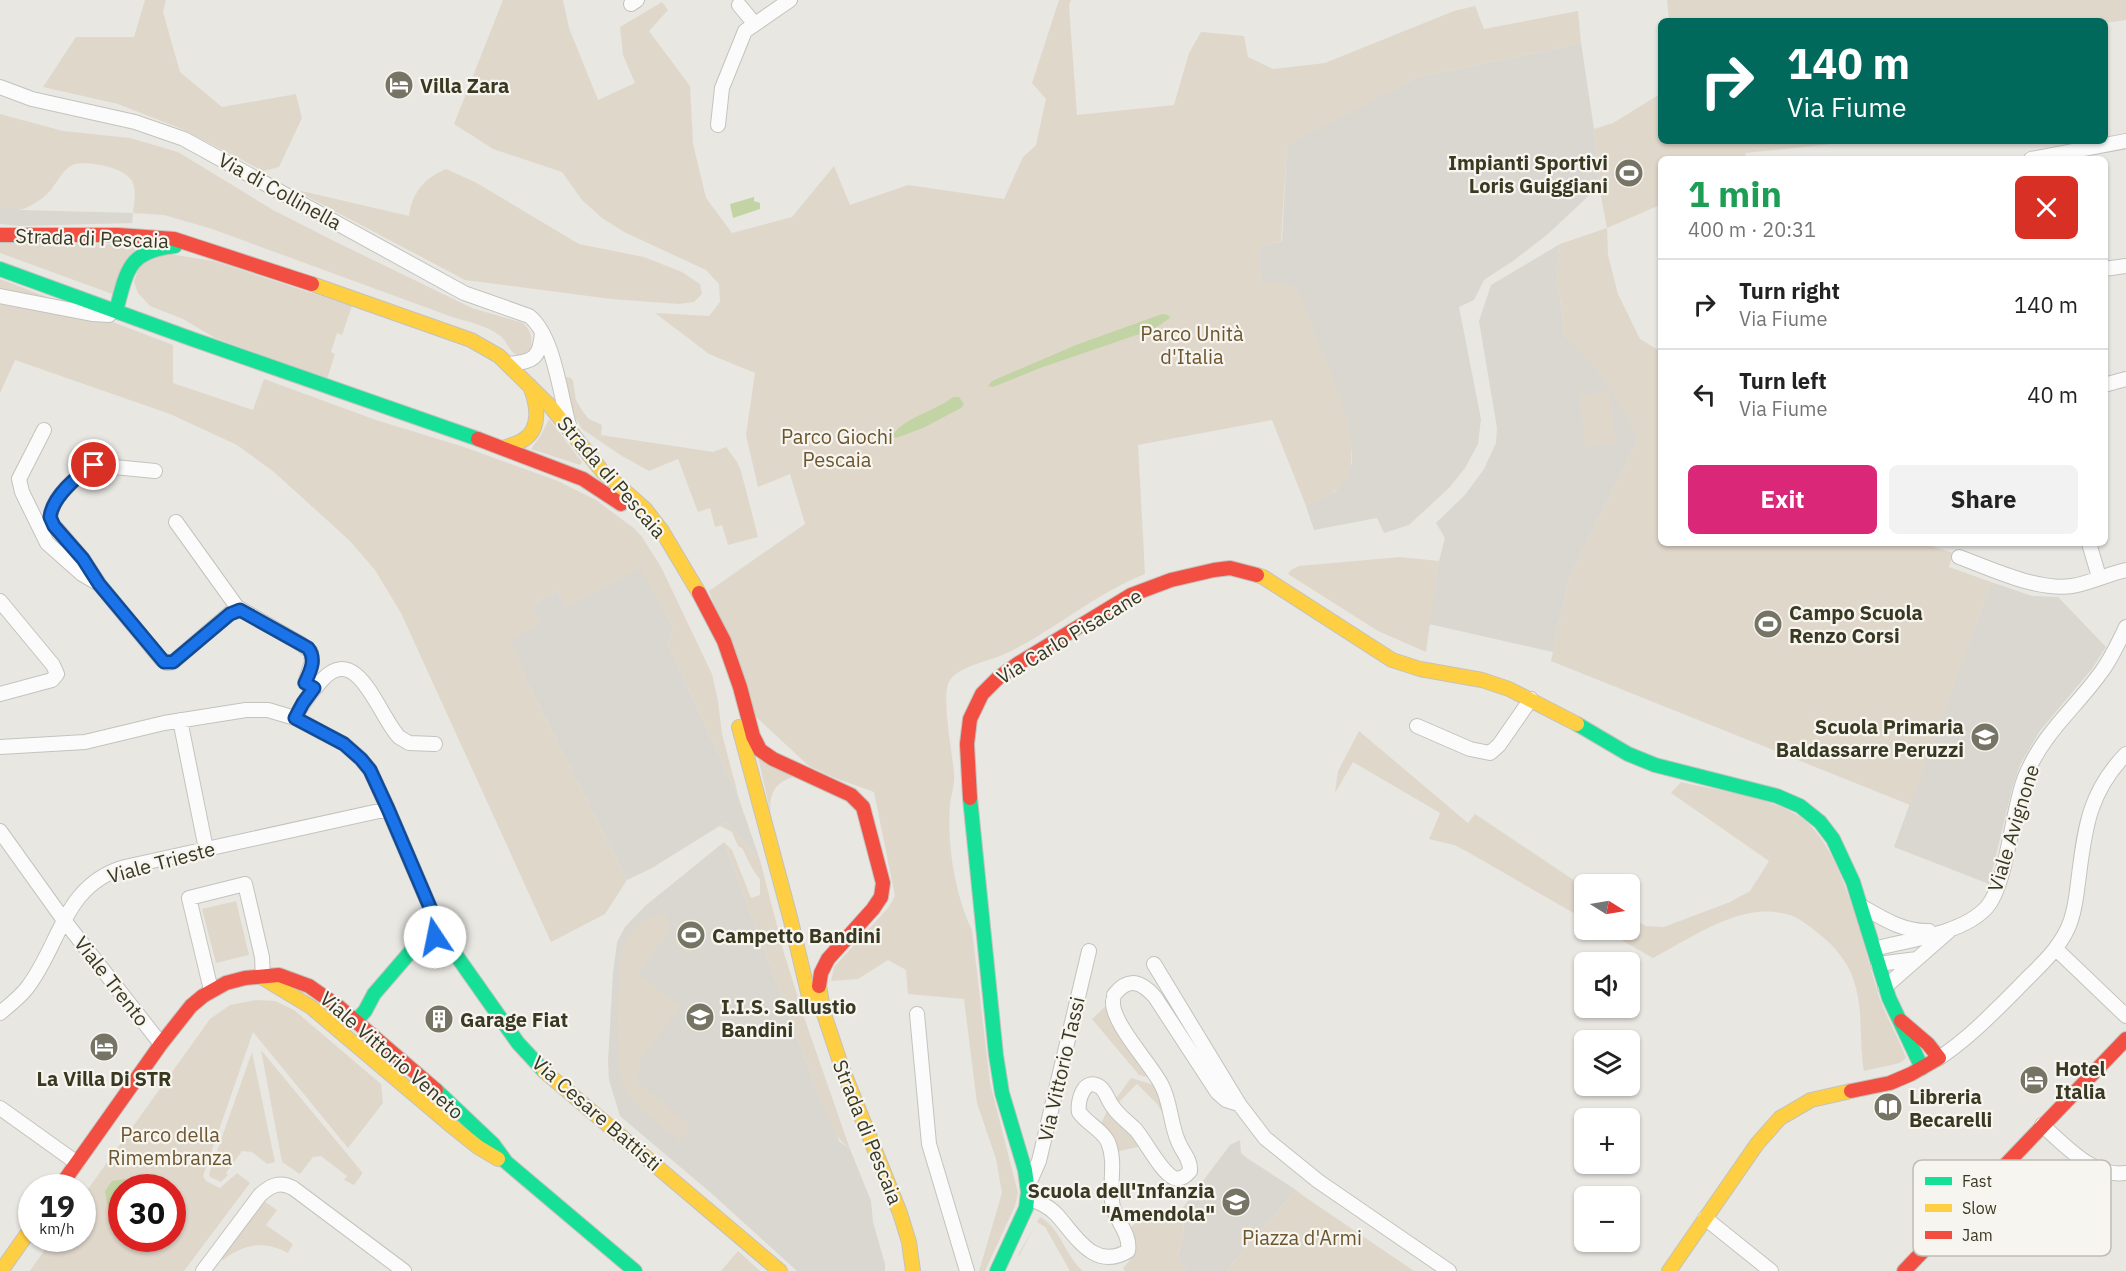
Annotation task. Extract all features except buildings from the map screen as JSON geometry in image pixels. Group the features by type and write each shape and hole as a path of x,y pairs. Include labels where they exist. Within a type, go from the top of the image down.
{"street":[{"path":"718,125 722,88 741,37 747,28 790,0"},
{"path":"739,5 754,23"},
{"name":"Via di Collinella","path":"0,87 32,99 135,122 184,139 464,293 529,316 537,322 549,346 571,430"},
{"path":"2048,156 2126,141"},
{"name":"Strada di Pescaia","path":"0,235 166,237 364,301 471,340 509,364 529,383 571,430 602,471 650,515 669,541 724,641 740,687 751,729 760,750 773,759 850,795 857,799 863,807 883,891 878,903 825,962 819,978 820,992 842,1066 903,1219 913,1271"},
{"path":"0,296 108,316 116,311 124,282 134,259 139,254 151,249 190,243"},
{"path":"134,259 128,286 135,304 178,325 192,339"},
{"path":"2108,268 2126,266"},
{"name":"Strada di Pescaia","path":"0,269 504,448 593,484 612,496 649,530 707,633 720,663 820,1035 891,1220 898,1241 902,1271"},
{"path":"509,364 528,362 534,358 540,347 542,333"},
{"name":"Via di Collinella","path":"550,405 557,377"},
{"path":"2108,384 2126,379"},
{"path":"525,439 535,424 537,412 535,397 529,383"},
{"path":"504,448 525,439 539,429 550,405"},
{"path":"44,430 20,474 22,492 49,546 82,574 99,584"},
{"path":"155,471 94,465 54,504 50,517 52,524 83,559 99,584 161,659 167,663 173,662 230,614 240,610"},
{"path":"176,522 240,610 308,648 312,654 310,686 303,703 292,716"},
{"path":"2090,546 2099,577"},
{"path":"1959,557 2025,580 2051,586 2069,587 2126,570"},
{"name":"Via Carlo Pisacane","path":"1028,1192 999,1073 968,774 967,744 970,719 977,701 992,682 1018,663 1131,595 1172,580 1214,570 1230,568 1263,577 1392,660 1420,669 1491,683 1531,699 1646,762 1777,796 1801,807 1819,821 1839,849 1861,906 1885,987 1902,1032 1922,1068"},
{"path":"0,601 53,665 57,674 52,680 0,694"},
{"name":"Viale Avignone","path":"1874,949 1952,929 1974,918 1986,908 1996,891 2021,787 2034,757 2055,724 2103,669 2126,627"},
{"path":"310,686 333,670 343,668 350,670 362,680 399,737 409,743 435,744"},
{"path":"1417,726 1480,752 1490,753 1499,745 1531,699"},
{"path":"0,747 85,742 180,720 259,709 292,716 335,739 356,754 374,777 388,809 432,912 435,937 426,938 418,943 374,994 365,1011 355,1022 345,1022 297,988 263,978 262,957 245,884 189,898 211,990"},
{"path":"180,720 206,849"},
{"path":"1668,1271 1766,1132 1785,1114 1815,1099 1883,1085 1939,1058 1974,1032 2056,949 2065,935 2075,907 2083,843 2091,806 2104,779 2126,754"},
{"name":"Viale Trieste","path":"0,1013 18,999 32,980 63,919 83,892 104,875 125,867 388,809"},
{"name":"Viale Trento","path":"0,831 63,919 160,1044"},
{"name":"Viale Avignone","path":"1861,906 1907,929 1927,931 1952,929"},
{"name":"Viale Avignone","path":"1885,987 1952,929"},
{"name":"Via Cesare Battisti","path":"435,937 444,941 450,948 502,1023 540,1068 698,1198 780,1271"},
{"path":"2056,949 2126,1016"},
{"name":"Via Vittorio Tassi","path":"1028,1192 1039,1161 1089,951"},
{"path":"1878,964 1917,959"},
{"path":"1154,964 1239,1104 1265,1138 1281,1153 1449,1271"},
{"name":"Viale Vittorio Veneto","path":"69,1174 160,1044 191,1006 211,990 235,980 279,975 318,990 339,1007 446,1099 493,1144 506,1162 635,1271"},
{"name":"Viale Vittorio Veneto","path":"263,978 274,987 306,1003 478,1147 506,1162"},
{"path":"1028,1192 1056,1215 1088,1260 1096,1266 1105,1267 1115,1264 1128,1251 1128,1240 1113,1207 1112,1167 1108,1143 1102,1132 1080,1115 1078,1109 1079,1096 1091,1085 1096,1085 1103,1090 1116,1111 1137,1131 1171,1176 1180,1178 1190,1171 1189,1160 1177,1139 1162,1086 1114,1015 1114,998 1120,989 1130,984 1138,983 1145,986 1217,1092 1227,1100 1239,1104"},
{"path":"339,1007 351,1008 374,994"},
{"path":"917,1014 927,1138 967,1271"},
{"name":"Via Carlo Pisacane","path":"1896,1016 1928,1044 1939,1058"},
{"path":"2009,1160 2126,1039"},
{"path":"0,1108 77,1163"},
{"path":"2042,1125 2087,1160"},
{"path":"2111,1174 2126,1173"},
{"path":"203,1271 261,1195 270,1187 278,1184 293,1188 404,1271"},
{"path":"997,1271 1026,1208 1028,1192"},
{"path":"1706,1218 1771,1271"},
{"path":"1,1271 18,1247"},
{"path":"1904,1271 1918,1256"}],"shaded area":[{"path":"1581,43 1594,129 1599,186 1548,234 1484,280 1474,300 1459,307 1481,419 1478,444 1465,468 1449,488 1409,525 1384,533 1377,518 1314,530 1306,506 1336,491 1352,463 1352,454 1347,422 1340,400 1296,290 1287,284 1261,283 1258,246 1282,241 1287,144 1418,77"},
{"path":"754,197 754,201 760,203 760,209 733,218 730,204"},
{"path":"0,206 22,210 133,213 132,223 20,226 0,224"},
{"path":"1560,244 1557,277 1565,336 1582,351 1611,387 1639,437 1569,579 1553,652 1429,624 1445,538 1436,523 1465,495 1484,469 1496,443 1497,428 1479,321 1491,285"},
{"path":"1162,314 1170,318 1154,329 1040,368 993,387 988,386 992,381 1076,345"},
{"path":"953,397 959,397 964,404 961,408 923,428 896,438 893,436 903,425"},
{"path":"640,567 673,627 668,644 739,799 760,860 726,822 652,868 627,880 527,681 510,640 540,622 531,606 557,591 566,607"},
{"name":"Scuola Primaria Baldassarre Peruzzi","path":"1991,582 2032,596 2058,597 2106,647 2091,670 2039,732 2020,765 1989,884 1894,847"},
{"name":"I.I.S. Sallustio Bandini","path":"724,842 813,1080 839,1141 850,1149 871,1201 873,1222 885,1271 797,1271 711,1193 620,1116 609,1080 608,1061 617,942 625,927 645,906"},
{"name":"Scuola dell'Infanzia \"Amendola\"","path":"1240,1140 1241,1153 1296,1190 1226,1271 1186,1271 1177,1257 1184,1235 1183,1216 1178,1214 1230,1145"},
{"path":"108,1187 108,1205 107,1204 105,1191"}],"green space":[{"path":"145,0 166,0 163,12 180,72 222,107 296,94 302,118 279,167 263,171 184,130 118,104 43,87 76,37 134,37"},
{"path":"503,0 563,0 569,28 598,100 635,83 623,55 620,27 662,2 668,10 649,31 690,86 693,144 706,198 732,233 792,217 834,166 850,205 908,185 1004,199 1023,157 1036,145 1046,99 1032,83 1059,0 1071,0 1069,5 1077,115 1174,105 1189,53 1201,32 1244,36 1248,57 1273,69 1325,63 1454,11 1475,6 1484,29 1578,11 1581,43 1418,77 1287,145 1281,241 1259,246 1261,282 1279,283 1292,287 1305,306 1336,387 1348,427 1351,463 1344,483 1329,495 1306,506 1272,420 1138,445 1145,574 1092,601 1025,644 969,667 950,680 946,698 954,778 949,821 951,853 961,901 972,930 990,1083 1018,1193 1015,1206 985,1271 979,1271 1002,1193 996,1159 977,1103 964,999 908,994 906,970 888,960 858,979 831,981 834,967 888,908 895,896 874,792 809,766 755,716 709,591 805,524 790,474 758,487 746,435 755,373 709,354 655,313 709,316 720,302 719,284 706,270 624,232 602,218 582,200 562,172 493,149 454,124"},
{"path":"1667,0 2126,0 2126,20 2108,23 2108,18 1669,18"},
{"name":"Impianti Sportivi Loris Guiggiani","path":"1658,95 1658,144 1832,144 1746,153 1745,156 1658,156 1658,206 1607,228 1599,186 1594,129 1613,123"},
{"path":"0,114 63,131 130,138 178,152 273,210 338,243 472,308 523,323 531,334 529,351 527,355 517,355 513,353 503,338 484,327 212,229 164,215 133,213 135,192 132,181 122,172 106,166 89,163 75,164 65,170 47,194 31,206 15,209 0,206"},
{"path":"446,169 475,182 579,244 644,257 682,272 700,284 702,294 694,302 679,304 611,299 465,280 293,189 409,216 413,200 420,187 431,177"},
{"name":"Campo Scuola Renzo Corsi","path":"1607,228 1608,255 1618,294 1640,339 1658,350 1658,546 1932,546 1953,553 1949,567 1991,582 1910,805 1551,661 1569,579 1639,437 1597,371 1565,336 1557,277 1560,244"},
{"path":"0,241 137,245 115,295 0,253"},
{"path":"164,253 213,261 352,306 342,335 337,333 331,352 335,354 327,379 215,338 183,319 150,306 138,293 134,282 140,264"},
{"path":"0,279 173,345 173,383 253,410 264,379 376,420 464,447 558,481 596,500 635,529 661,567 712,674 722,734 739,799 668,644 673,627 640,568 566,607 557,591 531,606 541,622 511,640 527,681 627,880 605,914 551,942 401,613 375,570 350,541 274,472 237,445 170,414 15,360 0,393"},
{"path":"562,376 571,378 573,381 576,400 589,419 602,425 601,435 713,452 726,447 741,471 758,537 728,545 722,525 715,527 710,508 698,512 678,459 649,471 582,429 574,416"},
{"path":"1609,391 1616,443 1586,447 1579,395"},
{"path":"549,419 582,462 580,465 531,449"},
{"path":"1400,557 1439,561 1426,652 1378,631 1288,574 1299,566"},
{"path":"1359,731 1468,823 1475,814 1574,880 1574,913 1466,851 1454,845 1429,839 1440,813 1353,762 1335,793 1338,771"},
{"path":"758,757 793,777 781,783 774,791 771,815"},
{"path":"1681,782 1759,799 1788,810 1800,817 1815,831 1829,851 1840,874 1859,927 1880,999 1906,1058 1900,1063 1864,1071 1858,998 1850,971 1842,957 1831,945 1811,927 1794,917 1769,912 1734,917 1700,932 1653,958 1622,940 1640,940 1640,923 1646,926 1664,927 1730,902 1750,891 1769,861 1671,793"},
{"path":"726,822 760,860 784,953 850,1149 836,1136 813,1080 724,842 732,850 751,898 760,895 760,879 743,849 738,846 732,832 720,826"},
{"path":"236,901 249,955 216,963 202,909"},
{"path":"660,915 668,915 668,934 638,973 680,1007 641,1059 636,1081 691,1126 680,1142 628,1094 620,1069 619,966 623,948 637,927"},
{"name":"Campetto Bandini","path":"694,915 710,928 688,955 673,942"},
{"name":"Parco della Rimembranza","path":"256,1000 275,1001 294,1010 381,1084 383,1103 348,1148 253,1032 203,1176 206,1181 220,1188 237,1173 250,1183 184,1271 30,1271 43,1252 96,1252 96,1178 210,1019 230,1005"},
{"path":"1107,1005 1155,1079 1139,1075 1092,1019"},
{"path":"261,1050 362,1172 354,1185 344,1180 347,1176 321,1156 313,1157 300,1174 282,1162"},
{"path":"252,1052 275,1162 267,1164 252,1152 242,1151 226,1173 228,1175 221,1182 210,1177 209,1174"},
{"path":"1131,1078 1158,1086 1169,1123 1157,1104 1137,1084 1117,1104 1115,1100"},
{"path":"1108,1108 1142,1146 1115,1152 1101,1124"},
{"name":"Piazza d'Armi","path":"1296,1190 1305,1197 1414,1271 1226,1271"},
{"path":"262,1200 277,1210 266,1225 293,1244 288,1253 262,1245 238,1250 223,1260 219,1257"},
{"path":"1149,1210 1160,1218 1170,1210 1183,1216 1184,1235 1177,1256 1186,1271 1125,1271 1123,1268 1135,1249 1131,1227"},
{"path":"1040,1217 1053,1228 1083,1271 1070,1271 1045,1227 1037,1222"},
{"path":"1036,1224 1019,1256 1018,1255"},
{"path":"738,1251 760,1271 721,1271"}],"traffic: fast":[{"path":"116,311 123,284 132,265 148,252 175,246"},
{"path":"0,269 478,439"},
{"path":"1577,724 1628,754 1655,765 1777,796 1800,806 1820,822 1833,839 1853,882 1889,998 1922,1068"},
{"path":"970,798 996,1055 1002,1093 1025,1170 1028,1192 1026,1208 997,1271"},
{"path":"355,1022 365,1011 374,994 418,943 430,938 439,939 456,955 518,1043 544,1071"},
{"path":"436,1090 493,1144 506,1162 635,1271"}],"traffic: slow":[{"path":"312,284 471,340 499,356 550,406 602,471 645,509 662,531 699,593"},
{"path":"504,448 523,440 533,429 536,408 530,386"},
{"path":"1257,575 1392,660 1420,669 1482,680 1509,689 1577,724"},
{"path":"739,727 811,1005"},
{"path":"263,978 311,1007 448,1123 478,1147 498,1159"},
{"path":"819,986 824,1014 842,1068 900,1213 909,1242 913,1271"},
{"path":"544,1071 780,1271"},
{"path":"1669,1271 1757,1144 1780,1118 1811,1100 1851,1091"},
{"path":"1,1271 18,1247"}],"traffic: jam":[{"path":"0,235 118,235 174,239 312,284"},
{"path":"478,439 583,479 621,504"},
{"path":"970,798 967,744 970,719 982,694 998,678 1131,595 1171,580 1214,570 1230,568 1257,575"},
{"path":"699,593 724,641 740,687 753,736 760,750 773,759 851,795 863,807 883,883 881,897 828,959 821,973 819,986"},
{"path":"69,1174 161,1044 191,1006 226,983 245,978 279,975 309,986 339,1007 436,1090"},
{"path":"1851,1091 1890,1083 1939,1058 1928,1044 1901,1021"},
{"path":"2010,1160 2126,1039"},
{"path":"1904,1271 1918,1256"}],"place":[{"name":"Villa Zara","path":"399,85"},
{"name":"Impianti Sportivi Loris Guiggiani","path":"1629,173"},
{"name":"Campo Scuola Renzo Corsi","path":"1768,624"},
{"name":"Scuola Primaria Baldassarre Peruzzi","path":"1985,737"},
{"name":"Campetto Bandini","path":"691,935"},
{"name":"I.I.S. Sallustio Bandini","path":"700,1017"},
{"name":"Garage Fiat","path":"439,1019"},
{"name":"La Villa Di STR","path":"104,1047"},
{"name":"Hotel Italia","path":"2034,1080"},
{"name":"Libreria Becarelli","path":"1888,1107"},
{"name":"Scuola dell'Infanzia \"Amendola\"","path":"1236,1202"}],"route":[{"path":"94,465 56,500 50,517 54,526 164,662 173,662 230,614 240,610 308,648 312,654 312,662 305,683 314,688 295,718 344,744 370,770 432,912 435,937"}],"park label":[{"name":"Parco Unità d'Italia","path":"1192,344"},
{"name":"Parco Giochi Pescaia","path":"837,448"}]}
